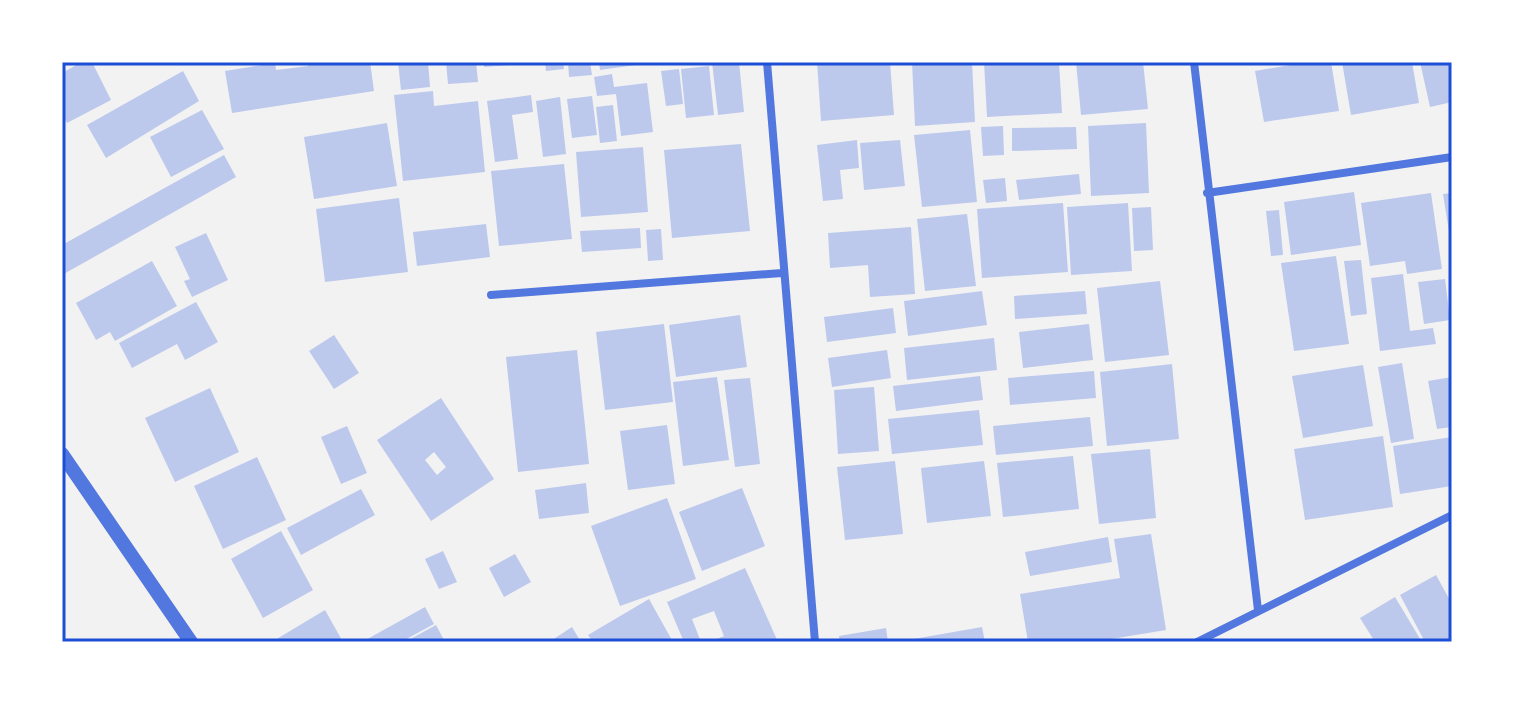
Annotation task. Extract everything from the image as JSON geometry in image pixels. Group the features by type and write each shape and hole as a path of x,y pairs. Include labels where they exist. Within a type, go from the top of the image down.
{"street":[{"path":"767,62 782,273 815,642"},
{"path":"1194,62 1258,610"},
{"path":"1207,193 1452,157"},
{"path":"491,295 782,273"},
{"path":"62,454 191,642"},
{"path":"1197,642 1452,515"}],"building":[{"path":"82,62 92,62 111,100 67,123 62,114 62,73"},
{"path":"308,62 370,62 374,91 232,113 225,71 275,63 276,70 308,66"},
{"path":"398,62 428,62 430,87 401,90"},
{"path":"446,62 476,62 478,82 448,84"},
{"path":"484,62 509,62 509,65 484,67"},
{"path":"545,62 563,62 564,69 546,71"},
{"path":"568,62 590,62 592,75 569,77"},
{"path":"599,62 643,62 643,64 600,70"},
{"path":"712,62 739,62 744,112 718,115"},
{"path":"817,62 890,62 894,115 821,121"},
{"path":"912,62 972,62 975,122 915,126"},
{"path":"984,62 1059,62 1062,113 987,117"},
{"path":"1076,62 1143,62 1148,109 1081,115"},
{"path":"1308,62 1331,62 1339,111 1264,122 1255,71"},
{"path":"1342,62 1412,62 1419,103 1351,115"},
{"path":"1420,62 1452,62 1452,102 1430,107"},
{"path":"709,66 714,115 686,118 681,69"},
{"path":"679,69 683,104 666,106 661,71"},
{"path":"183,71 199,101 106,158 87,125"},
{"path":"612,74 614,87 647,83 653,132 621,136 616,94 597,96 594,77"},
{"path":"433,91 434,106 478,101 485,172 403,181 394,95"},
{"path":"531,95 533,112 512,115 518,159 495,162 487,101"},
{"path":"592,96 597,135 572,138 567,99"},
{"path":"560,97 566,154 543,157 536,101"},
{"path":"613,105 617,141 600,143 596,107"},
{"path":"202,110 224,149 171,177 150,137"},
{"path":"387,123 397,186 314,199 304,137"},
{"path":"1146,123 1149,193 1091,196 1088,126"},
{"path":"1003,126 1004,155 983,156 981,127"},
{"path":"1076,127 1077,149 1012,151 1012,128"},
{"path":"970,130 977,202 922,207 914,135"},
{"path":"857,140 859,168 840,170 843,199 823,201 817,145"},
{"path":"900,140 905,186 864,190 860,143"},
{"path":"741,144 750,231 672,238 664,150"},
{"path":"643,147 648,212 581,217 576,152"},
{"path":"224,155 236,177 62,275 62,245"},
{"path":"564,164 572,239 499,246 491,171"},
{"path":"1079,174 1081,194 1019,200 1016,180"},
{"path":"1005,178 1007,201 986,203 983,180"},
{"path":"1354,192 1361,245 1291,255 1284,202"},
{"path":"1431,193 1442,269 1407,274 1405,261 1370,266 1361,203"},
{"path":"1452,193 1452,238 1450,238 1443,194"},
{"path":"399,198 408,272 325,282 316,209"},
{"path":"1063,203 1068,272 982,278 977,209"},
{"path":"1128,203 1132,271 1071,275 1067,207"},
{"path":"1151,207 1153,250 1134,251 1132,208"},
{"path":"1279,210 1283,255 1271,256 1266,211"},
{"path":"967,214 976,286 925,291 917,219"},
{"path":"486,224 490,257 417,266 413,232"},
{"path":"911,227 915,294 870,297 868,265 830,268 828,233"},
{"path":"640,228 641,248 582,252 580,231"},
{"path":"661,229 663,260 648,261 646,230"},
{"path":"206,233 228,280 192,297 184,281 190,279 175,247"},
{"path":"1336,256 1349,344 1294,351 1281,263"},
{"path":"1361,260 1367,314 1351,316 1344,261"},
{"path":"152,261 177,306 115,341 110,332 96,340 76,303"},
{"path":"1403,274 1410,331 1433,328 1436,344 1380,351 1371,278"},
{"path":"1445,279 1450,320 1424,324 1418,282"},
{"path":"1160,281 1169,355 1105,362 1097,288"},
{"path":"982,291 987,325 908,336 904,301"},
{"path":"1085,291 1087,314 1015,319 1014,296"},
{"path":"196,302 218,342 185,360 177,344 132,368 119,343"},
{"path":"893,308 896,333 827,342 824,317"},
{"path":"740,315 747,367 676,377 669,325"},
{"path":"664,324 673,402 605,410 596,332"},
{"path":"1089,324 1093,360 1023,368 1019,332"},
{"path":"334,335 359,373 334,389 309,351"},
{"path":"994,338 997,370 907,380 904,348"},
{"path":"577,350 589,464 518,472 506,357"},
{"path":"887,350 891,378 832,387 828,358"},
{"path":"1402,363 1414,439 1391,443 1378,367"},
{"path":"1172,364 1179,439 1107,446 1100,372"},
{"path":"1363,365 1373,426 1303,438 1292,376"},
{"path":"1094,371 1096,398 1010,405 1008,378"},
{"path":"980,376 983,400 896,411 893,386"},
{"path":"717,377 729,460 683,466 673,382"},
{"path":"1452,377 1452,427 1437,429 1428,381"},
{"path":"750,378 760,464 735,467 724,380"},
{"path":"874,387 879,451 838,454 834,390"},
{"path":"210,388 239,452 175,482 145,418"},
{"path":"441,398 494,479 431,521 377,440","holes":["434,452 446,467 437,475 425,460"]},
{"path":"979,410 983,445 892,454 888,419"},
{"path":"1090,417 1093,446 996,455 993,426"},
{"path":"667,425 675,484 628,490 620,431"},
{"path":"347,426 367,473 341,484 321,437"},
{"path":"1383,436 1393,507 1305,520 1294,449"},
{"path":"1452,437 1452,486 1400,494 1393,446"},
{"path":"1150,449 1156,518 1099,524 1091,454"},
{"path":"1073,456 1079,509 1003,517 997,463"},
{"path":"257,457 286,520 223,549 194,486"},
{"path":"895,461 903,534 845,540 837,467"},
{"path":"984,461 991,516 927,523 921,468"},
{"path":"586,483 589,513 539,519 535,490"},
{"path":"742,488 765,546 702,571 679,512"},
{"path":"361,489 375,515 301,555 287,528"},
{"path":"667,498 696,579 620,606 591,526"},
{"path":"281,531 313,590 263,618 231,559"},
{"path":"1151,534 1166,630 1093,642 1028,642 1020,594 1120,578 1114,539"},
{"path":"1108,537 1112,562 1030,576 1025,552"},
{"path":"443,551 457,582 439,589 425,559"},
{"path":"515,554 531,582 504,597 489,568"},
{"path":"745,568 778,642 710,642 724,636 714,611 692,619 701,642 684,642 667,602"},
{"path":"1436,575 1452,604 1452,642 1425,642 1400,595"},
{"path":"1395,597 1422,642 1375,642 1360,618"},
{"path":"649,599 673,642 593,642 588,635"},
{"path":"425,607 434,624 401,642 362,642"},
{"path":"325,610 343,642 276,642 275,640"},
{"path":"436,625 445,642 405,642"},
{"path":"572,627 581,642 549,642"},
{"path":"982,627 985,642 908,642 908,640"},
{"path":"886,628 888,642 840,642 839,636"}]}
